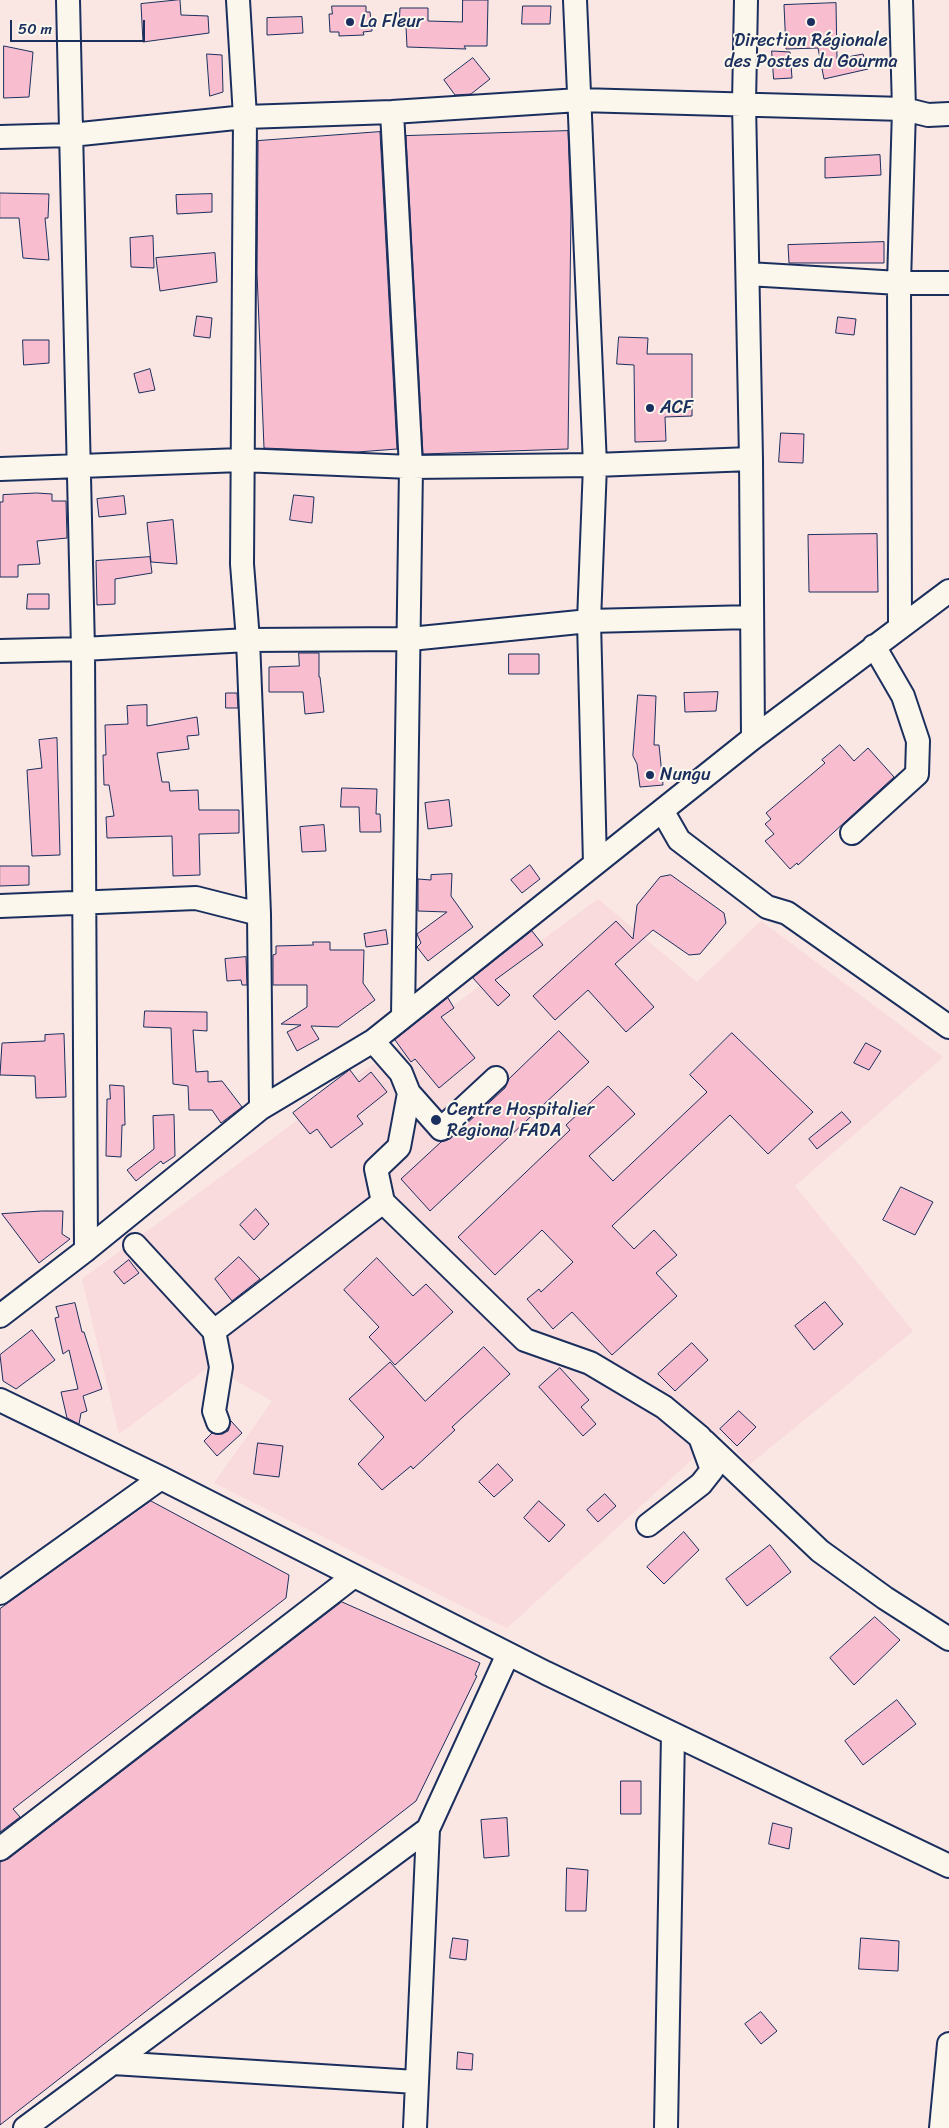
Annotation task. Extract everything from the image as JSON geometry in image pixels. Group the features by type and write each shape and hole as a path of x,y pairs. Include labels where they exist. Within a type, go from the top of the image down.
{"street":[{"path":"68,0 83,650 86,1250"},
{"path":"238,0 245,117 241,460 242,564 248,640 259,914 261,1108"},
{"path":"575,0 595,465 589,621 595,864"},
{"path":"746,0 744,103 751,459 753,738"},
{"path":"900,626 899,283 904,109 902,0"},
{"path":"0,137 71,135 245,117 392,112 579,100 744,103 904,109 928,115 949,114"},
{"path":"392,112 411,467 410,639 403,1016"},
{"path":"748,274 899,283 949,283"},
{"path":"0,469 241,460 411,467 595,465 751,459"},
{"path":"0,1316 86,1250 261,1108 373,1040 663,812 753,738 949,590"},
{"path":"0,651 83,650 248,640 410,639 589,621 752,617"},
{"path":"852,833 917,774 918,741 903,696 874,646"},
{"path":"663,812 679,840 767,907 787,913 949,1027"},
{"path":"0,906 196,898 259,914"},
{"path":"373,1040 401,1073 410,1093 441,1129 496,1078"},
{"path":"410,1093 399,1147 376,1169 383,1202 525,1340 590,1363 664,1407 700,1437 820,1551 885,1598 949,1640"},
{"path":"214,1331 383,1202"},
{"path":"135,1245 214,1331 221,1366 214,1411 218,1422"},
{"path":"0,1400 161,1478 508,1654 949,1866"},
{"path":"648,1525 700,1484 712,1470 700,1437"},
{"path":"0,1593 161,1478"},
{"path":"0,1848 354,1576"},
{"path":"415,2128 428,1829 508,1654"},
{"path":"666,2128 673,1734"},
{"path":"25,2128 428,1829"},
{"path":"940,2128 949,2044"},
{"path":"112,2063 416,2082"}],"shaded area":[{"path":"598,899 697,982 761,921 943,1057 795,1186 913,1331 749,1465 721,1433 507,1628 214,1483 272,1401 210,1366 119,1434 82,1279"}],"building":[{"path":"180,0 181,15 208,16 209,33 143,42 141,4"},
{"path":"463,0 488,0 487,46 464,46 466,49 407,47 406,26 399,26 400,8 428,8 428,21 462,22"},
{"name":"Direction Régionale des Postes du Gourma","path":"836,3 837,59 863,54 868,69 824,79 818,48 786,49 784,5"},
{"name":"La Fleur","path":"332,6 366,6 366,12 370,12 372,31 363,32 364,35 339,36 339,32 330,32 329,14 332,14"},
{"path":"523,6 551,6 550,24 522,24"},
{"path":"302,17 303,33 267,35 267,18"},
{"path":"4,46 33,52 29,97 4,98"},
{"path":"772,51 790,52 792,78 774,79"},
{"path":"207,54 222,55 223,92 210,96"},
{"path":"473,58 490,79 471,94 455,95 444,80"},
{"path":"568,131 571,212 568,449 423,454 406,136"},
{"path":"380,132 397,449 357,452 264,448 257,273 258,141"},
{"path":"880,155 881,175 825,178 825,158"},
{"path":"0,193 49,194 48,218 45,218 49,260 23,258 19,218 0,218"},
{"path":"212,194 212,212 177,214 176,195"},
{"path":"153,236 154,268 131,267 130,238"},
{"path":"884,242 884,263 789,263 788,245"},
{"path":"215,253 217,282 160,291 156,258"},
{"path":"197,316 212,318 210,338 194,336"},
{"path":"838,317 856,319 854,335 836,333"},
{"path":"619,337 648,338 647,354 692,354 692,416 665,417 666,441 635,442 634,365 617,364"},
{"path":"23,340 49,340 49,363 24,365"},
{"path":"150,369 155,390 139,393 134,374"},
{"path":"781,433 804,434 803,463 779,462"},
{"path":"52,494 52,501 66,501 67,538 37,541 40,564 18,565 18,577 0,577 0,502 3,502 3,495"},
{"path":"294,495 314,497 312,523 290,520"},
{"path":"124,496 126,514 99,517 97,499"},
{"path":"173,520 177,564 151,562 147,523"},
{"path":"877,534 878,592 809,592 808,535"},
{"path":"150,557 152,573 115,579 115,604 97,605 96,561"},
{"path":"28,594 49,594 49,609 27,609"},
{"path":"299,653 319,653 319,677 324,712 305,714 303,692 269,692 269,667 299,666"},
{"path":"509,654 539,654 539,674 509,674"},
{"path":"718,692 716,711 685,712 684,693"},
{"path":"226,693 237,693 238,708 226,708"},
{"path":"638,695 656,696 654,745 659,745 663,785 640,787 637,764 633,756"},
{"path":"147,705 147,726 197,717 199,735 187,736 189,749 157,753 162,782 169,782 170,791 198,790 199,810 239,810 239,833 199,834 200,875 173,876 172,836 107,838 106,817 114,816 109,785 104,785 105,725 128,724 127,706"},
{"path":"57,738 60,855 32,856 27,770 42,768 39,740"},
{"path":"840,745 854,761 868,748 894,777 798,865 797,863 790,869 765,841 774,834 765,824 771,819 766,813 825,763 822,760"},
{"path":"342,788 377,789 376,814 380,814 381,832 360,832 359,807 341,807"},
{"path":"449,800 452,826 428,829 425,803"},
{"path":"324,825 326,851 302,852 300,827"},
{"path":"530,865 540,879 522,893 511,880"},
{"path":"0,866 29,866 29,885 0,886"},
{"path":"452,874 451,896 473,927 428,961 417,947 421,943 417,934 447,912 418,911 418,879 431,880 431,875"},
{"path":"671,875 724,913 726,923 700,954 689,955 653,930 615,964 654,1007 626,1032 588,990 555,1020 533,996 616,921 633,939 637,905 660,877"},
{"path":"386,930 388,944 366,947 364,934"},
{"path":"532,931 543,945 495,980 510,995 498,1006 473,978"},
{"path":"313,942 330,942 330,950 364,950 363,983 375,1000 338,1027 311,1026 319,1039 297,1051 287,1032 301,1025 281,1024 307,1007 307,985 273,985 273,955 276,954 276,946 313,945"},
{"path":"246,957 247,985 242,985 241,980 227,981 225,959"},
{"path":"448,998 454,1008 441,1017 475,1058 439,1088 415,1059 411,1062 395,1040"},
{"path":"145,1011 207,1012 207,1031 193,1030 196,1072 208,1071 208,1082 222,1081 242,1107 221,1123 212,1110 189,1110 188,1086 173,1084 171,1028 144,1027"},
{"path":"559,1031 589,1062 430,1211 401,1179 441,1142 450,1139 505,1088 509,1079"},
{"path":"732,1033 813,1112 768,1154 730,1115 612,1226 634,1249 654,1230 677,1255 656,1273 677,1296 612,1355 572,1312 553,1329 527,1299 539,1289 541,1292 573,1262 542,1230 495,1275 458,1237 570,1130 566,1125 608,1086 635,1114 589,1156 613,1181 707,1092 690,1075"},
{"path":"64,1034 66,1097 36,1098 35,1076 0,1075 2,1043 45,1041 45,1035"},
{"path":"866,1043 881,1051 869,1070 854,1063"},
{"path":"350,1070 359,1082 371,1072 387,1092 357,1116 363,1124 331,1148 317,1129 310,1134 293,1113"},
{"path":"110,1085 124,1086 125,1125 122,1125 121,1157 106,1156 107,1099 110,1099"},
{"path":"842,1112 851,1122 817,1149 809,1139"},
{"path":"174,1115 175,1156 163,1164 161,1161 136,1181 127,1170 154,1149 153,1116"},
{"path":"901,1187 933,1202 915,1235 883,1220"},
{"path":"256,1209 269,1224 254,1240 240,1225"},
{"path":"63,1211 62,1234 70,1239 39,1263 2,1214"},
{"path":"239,1257 260,1279 232,1301 215,1279"},
{"path":"377,1258 413,1296 426,1284 453,1312 395,1365 369,1337 379,1327 344,1290"},
{"path":"129,1260 139,1273 124,1284 114,1272"},
{"path":"825,1302 843,1324 814,1350 795,1326"},
{"path":"75,1303 82,1332 84,1332 102,1389 83,1396 87,1411 81,1413 79,1424 67,1418 61,1392 78,1389 69,1350 63,1354 55,1318 59,1317 56,1307"},
{"path":"32,1330 55,1360 16,1389 3,1381 0,1355"},
{"path":"692,1343 708,1360 675,1391 658,1374"},
{"path":"484,1347 510,1374 452,1427 455,1430 413,1469 411,1466 382,1490 358,1464 384,1437 349,1399 390,1362 425,1401"},
{"path":"560,1368 589,1400 581,1407 596,1424 583,1436 539,1387"},
{"path":"739,1411 756,1427 737,1446 720,1429"},
{"path":"231,1421 242,1433 217,1456 204,1441 212,1433 222,1434 228,1431"},
{"path":"258,1443 283,1446 279,1477 254,1474"},
{"path":"498,1464 513,1480 494,1497 479,1482"},
{"path":"605,1494 616,1506 598,1522 587,1510"},
{"path":"151,1501 289,1575 286,1598 13,1809 20,1817 0,1832 0,1609"},
{"path":"539,1501 565,1525 549,1542 524,1518"},
{"path":"684,1532 699,1550 664,1584 647,1567"},
{"path":"770,1545 791,1572 747,1606 726,1579"},
{"path":"342,1602 480,1663 475,1675 477,1676 416,1801 0,2125 0,1862 8,1859"},
{"path":"875,1617 900,1640 854,1685 830,1658"},
{"path":"897,1700 916,1724 863,1765 845,1741"},
{"path":"621,1781 641,1781 641,1814 621,1814"},
{"path":"507,1818 509,1856 484,1858 481,1820"},
{"path":"773,1823 792,1828 789,1849 769,1844"},
{"path":"567,1868 588,1870 586,1911 566,1911"},
{"path":"453,1938 468,1940 466,1960 450,1958"},
{"path":"861,1938 899,1941 898,1971 859,1969"},
{"path":"761,2012 777,2031 761,2044 745,2024"},
{"path":"458,2052 473,2054 472,2070 457,2069"}],"place":[{"name":"La Fleur","path":"350,22"},
{"name":"Direction Régionale des Postes du Gourma","path":"811,22"},
{"name":"ACF","path":"650,408"},
{"name":"Nungu","path":"650,775"},
{"name":"Centre Hospitalier Régional FADA","path":"436,1120"}]}
